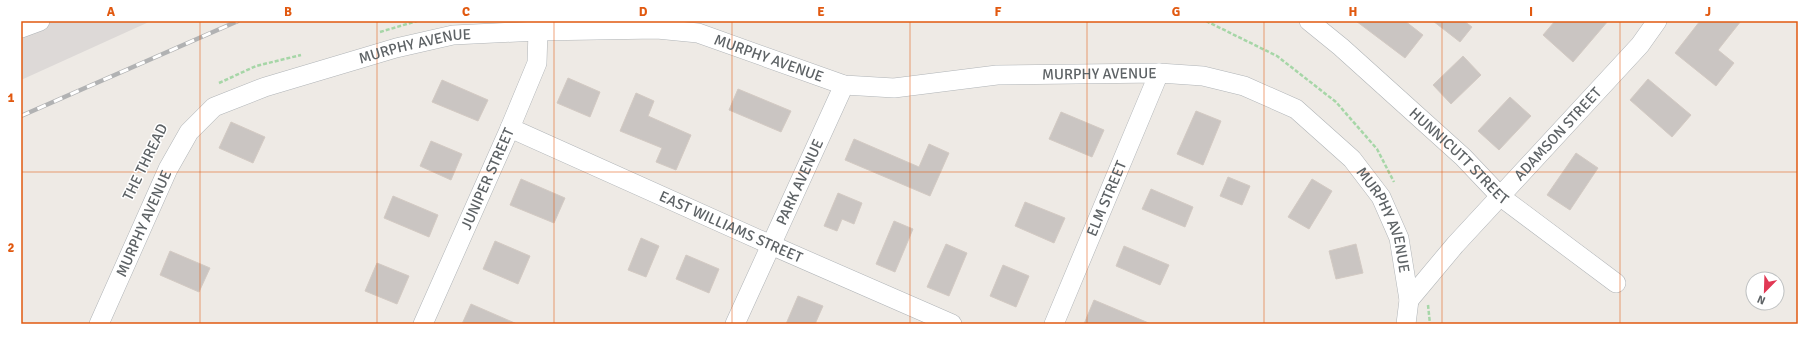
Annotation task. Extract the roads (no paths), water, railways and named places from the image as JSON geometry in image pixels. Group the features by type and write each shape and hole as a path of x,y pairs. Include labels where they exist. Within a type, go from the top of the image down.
{"street":[{"path":"21,28 40,21"},
{"name":"HUNNICUTT STREET","path":"1309,21 1341,47 1463,157 1501,197 1616,283"},
{"name":"ADAMSON STREET","path":"1408,300 1455,246 1640,44 1657,21"},
{"name":"MURPHY AVENUE","path":"99,324 168,169 189,132 214,108 265,86 418,43 453,35 538,31 702,27 844,85 894,88 997,75 1159,73 1204,76 1244,86 1296,109 1352,159 1381,197 1399,238 1408,300 1406,324"},
{"name":"JUNIPER STREET","path":"423,324 510,128 537,63 538,31"},
{"name":"ELM STREET","path":"1054,324 1159,73"},
{"name":"PARK AVENUE","path":"735,324 844,85"},
{"name":"EAST WILLIAMS STREET","path":"510,128 952,324"}],"railway":[{"path":"21,116 238,21"}]}
